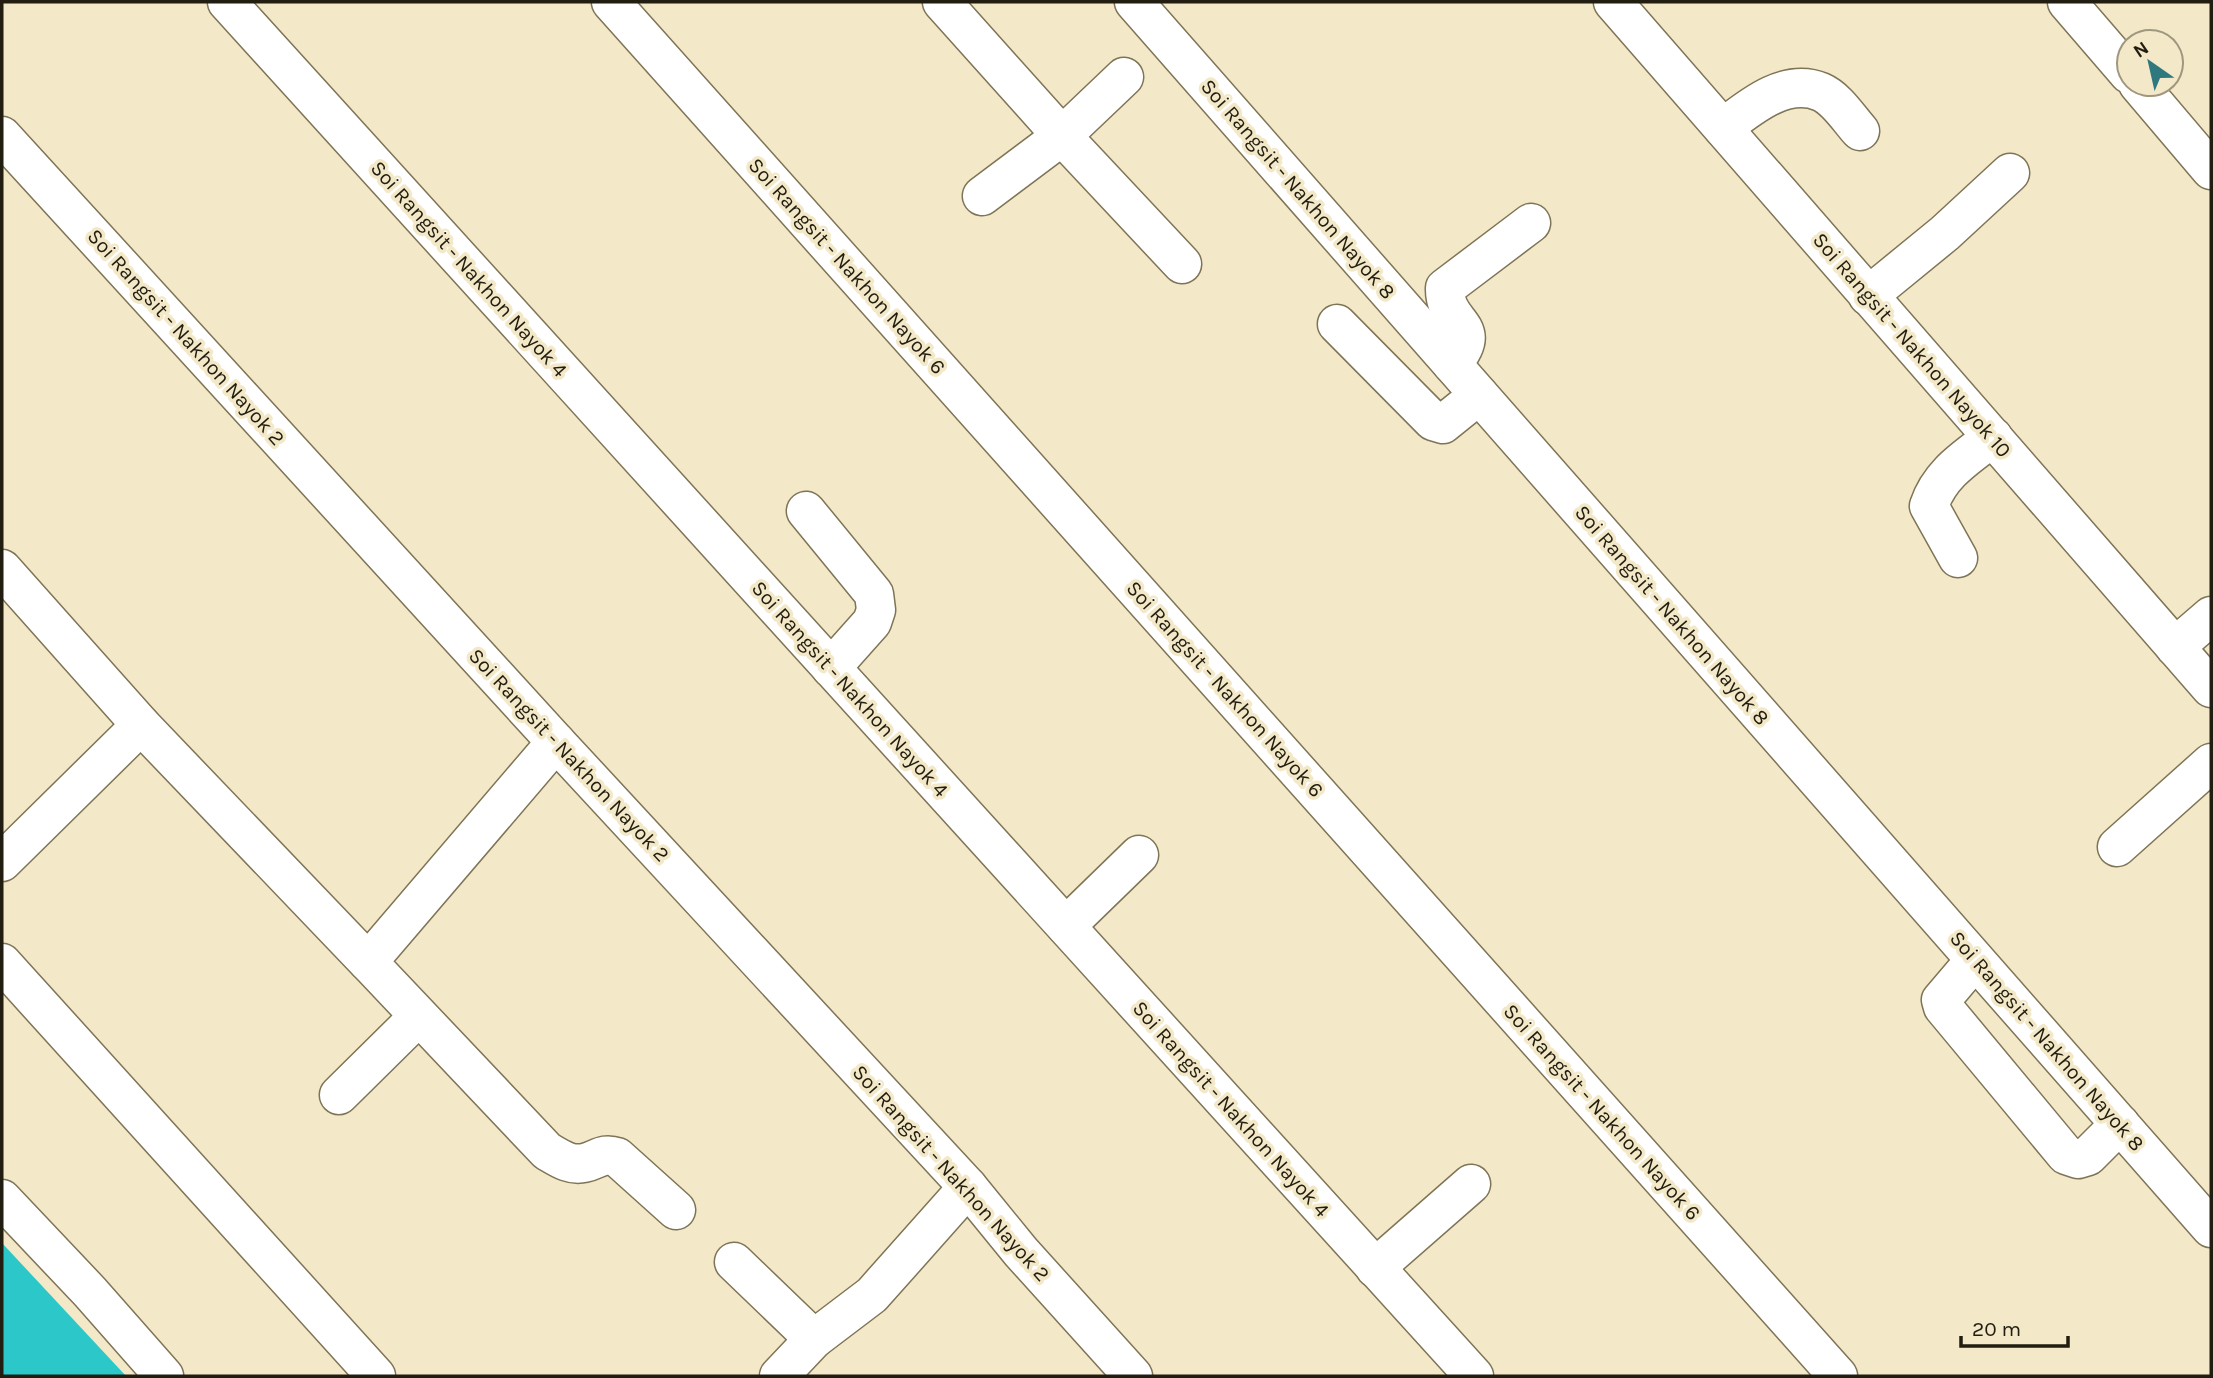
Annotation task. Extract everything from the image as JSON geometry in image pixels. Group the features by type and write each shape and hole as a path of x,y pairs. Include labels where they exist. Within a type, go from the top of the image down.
{"street":[{"name":"Soi Rangsit - Nakhon Nayok 4","path":"227,2 1474,1376"},
{"name":"Soi Rangsit - Nakhon Nayok 6","path":"611,2 1839,1376"},
{"path":"942,2 1182,264"},
{"name":"Soi Rangsit - Nakhon Nayok 8","path":"1134,2 2211,1228"},
{"name":"Soi Rangsit - Nakhon Nayok 10","path":"1612,2 2211,688"},
{"path":"2067,2 2115,58"},
{"path":"982,197 1062,136 1124,77"},
{"path":"1723,128 1755,103 1781,91 1801,90 1821,93 1838,106 1860,131"},
{"path":"2150,98 2211,170"},
{"name":"Soi Rangsit - Nakhon Nayok 2","path":"2,136 556,742 968,1187 1021,1252 1133,1376"},
{"path":"1868,296 1945,233 2010,173"},
{"path":"1452,364 1464,350 1467,340 1461,325 1444,303 1445,288 1531,223"},
{"path":"1337,324 1433,421 1443,424 1479,395"},
{"path":"1958,558 1929,506 1934,490 1943,477 1993,437"},
{"path":"806,511 874,594 876,610 872,622 831,668"},
{"path":"2,569 141,725 547,1151 564,1161 582,1164 607,1154 617,1157 676,1210"},
{"path":"2175,647 2211,616"},
{"path":"2,862 141,725"},
{"path":"368,962 556,742"},
{"path":"2117,847 2211,763"},
{"path":"1066,926 1139,855"},
{"path":"1975,960 1946,992 1941,1000 1943,1007 2067,1155 2078,1159 2088,1156 2120,1124"},
{"path":"2,963 376,1376"},
{"path":"339,1095 418,1017"},
{"path":"1375,1268 1471,1184"},
{"path":"779,1376 814,1339 872,1295 968,1187"},
{"path":"2,1199 90,1292 163,1376"},
{"path":"734,1262 814,1339"}],"water":[{"path":"2,1243 126,1376 2,1376"}]}
